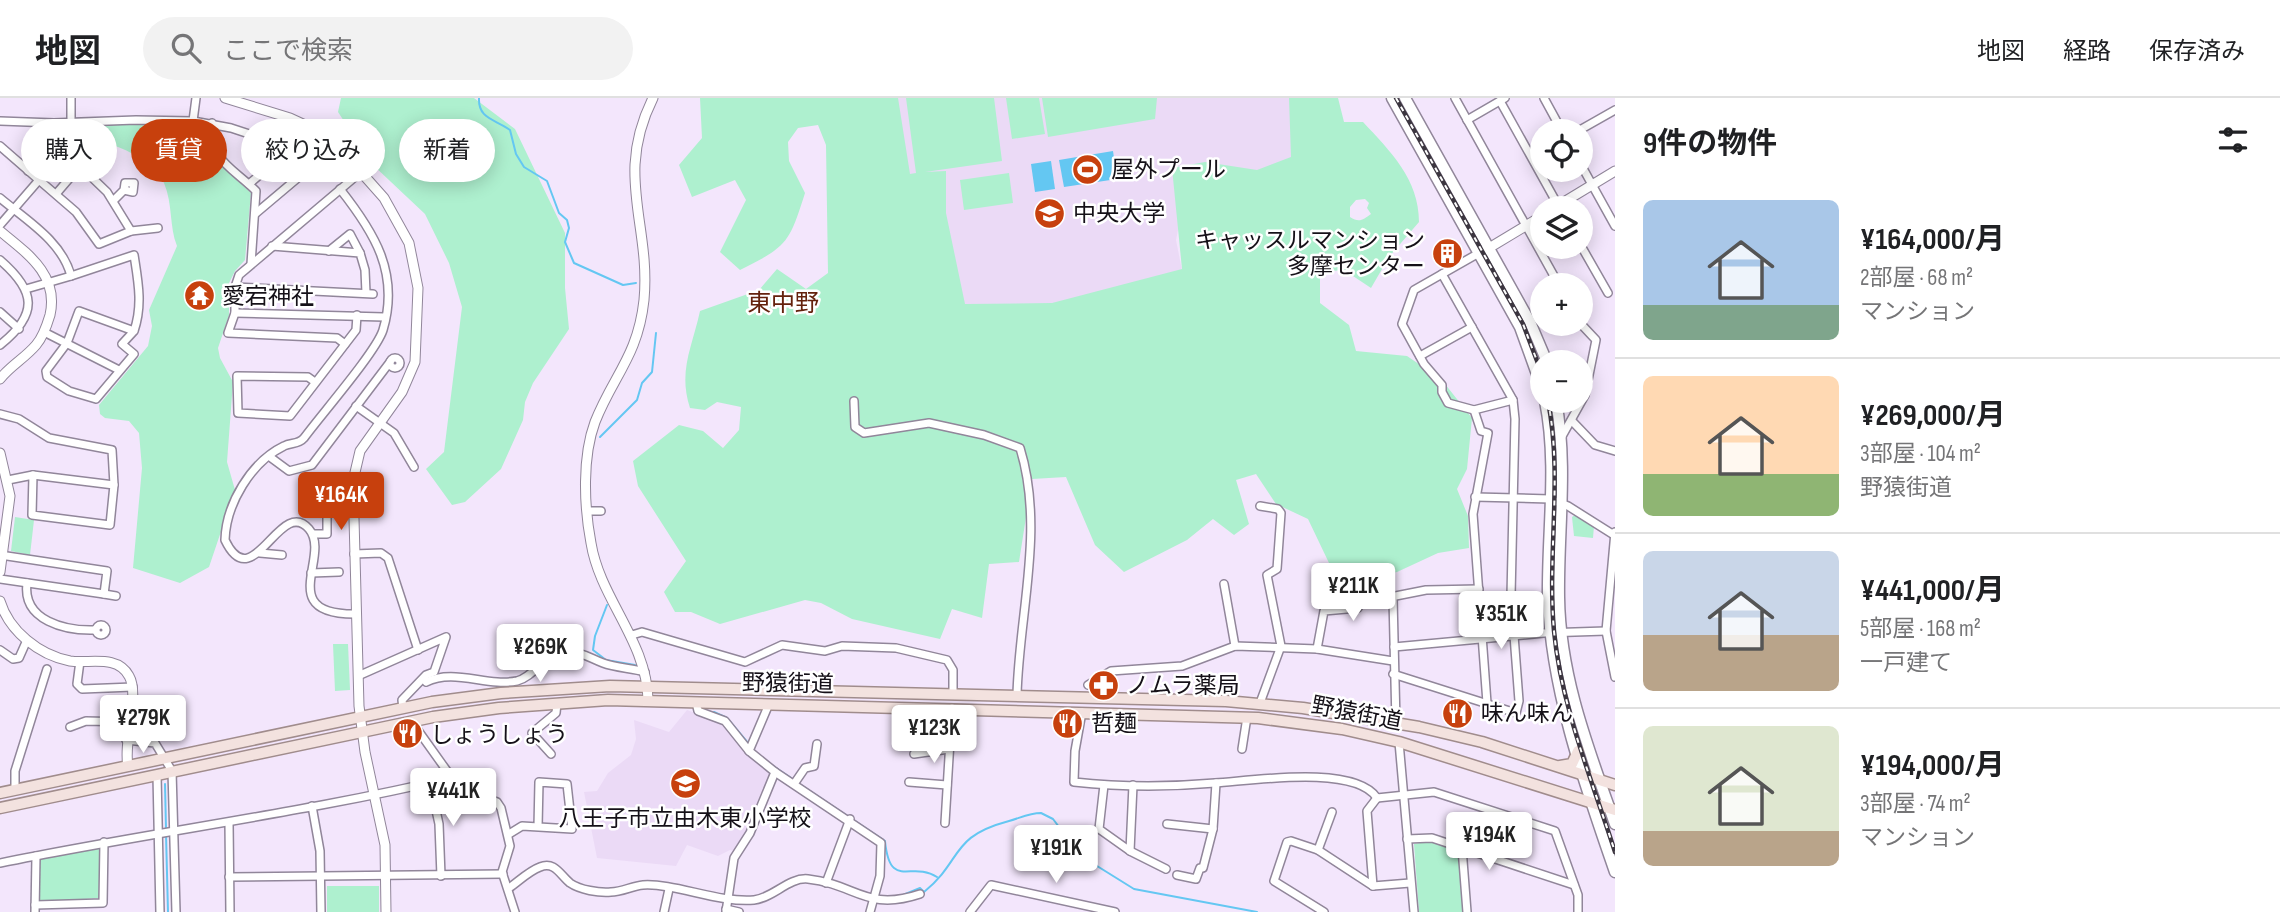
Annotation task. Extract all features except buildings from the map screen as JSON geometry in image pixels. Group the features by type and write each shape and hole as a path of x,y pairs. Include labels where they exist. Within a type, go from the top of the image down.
{"main road":[{"path":"1392,98 1530,322 1542,350"},
{"path":"1405,98 1484,251 1530,355"},
{"path":"1546,413 1556,501"},
{"path":"1558,413 1561,438 1548,598 1571,691 1615,824"},
{"path":"1556,632 1561,694 1615,872"},
{"name":"野猿街道","path":"0,793 501,687 648,686 1260,703 1395,723 1482,742 1615,785"},
{"path":"926,693 935,698 936,704 932,708"},
{"path":"953,694 953,708"},
{"path":"1082,712 1085,697"},
{"name":"野猿街道","path":"0,808 362,732 488,709 557,703 648,701 1253,718 1342,729 1399,741 1612,809"},
{"path":"1253,718 1260,703"},
{"path":"1558,766 1572,764 1578,751"},
{"path":"1539,785 1550,778 1543,762"}],"street":[{"path":"71,98 71,119"},
{"path":"193,119 196,98"},
{"path":"225,98 252,102 293,119"},
{"path":"648,701 645,672 632,635 594,559 588,511 587,466 591,433 625,367 642,315 644,272 634,153 639,127 653,98"},
{"path":"1455,98 1552,273"},
{"path":"1544,98 1555,119"},
{"path":"1467,120 1503,99 1552,196"},
{"path":"1593,122 1615,110"},
{"path":"0,121 21,121"},
{"path":"0,146 21,165"},
{"path":"227,161 256,191 251,265"},
{"path":"56,194 79,166 114,200 131,231"},
{"path":"1575,196 1615,171"},
{"path":"0,225 37,182"},
{"path":"41,182 82,219 99,244 131,231 158,228"},
{"path":"255,214 293,182"},
{"path":"345,344 337,338 228,333 235,313 235,287 239,275 349,182"},
{"path":"370,182 399,220 410,243 418,288 415,362 402,392 366,440 355,463 353,493 360,717 385,845 386,912"},
{"path":"1590,182 1615,226"},
{"path":"282,555 260,553 248,557 233,552 225,540 236,497 245,482 270,457 284,446 304,438 379,338 384,317 387,283 381,250 375,236 340,189"},
{"path":"114,200 124,190"},
{"path":"0,198 61,253 71,276"},
{"path":"1513,400 1474,410 1448,403 1442,392 1442,385 1432,375 1402,324 1414,290 1530,223"},
{"path":"0,231 35,261 49,283 51,309 44,332 36,345 0,380"},
{"path":"235,287 369,294 360,253 350,234 329,251"},
{"path":"272,246 360,253"},
{"path":"26,289 134,255 140,309 134,331 122,344 134,354 96,399 69,391 45,374 67,343 78,313 83,310 134,331"},
{"path":"1589,259 1608,293"},
{"path":"0,260 22,279 26,289 26,316 19,329 0,345"},
{"path":"1393,674 1516,713 1519,701 1512,636 1513,400 1442,274"},
{"path":"0,312 19,329"},
{"path":"235,313 384,317"},
{"path":"315,382 308,377 237,376 238,413 290,416 356,330 358,315"},
{"path":"1420,356 1472,327"},
{"path":"44,332 119,370"},
{"path":"1561,438 1585,395 1596,340 1592,336"},
{"path":"270,457 289,471 304,470 312,465 390,362"},
{"path":"853,401 855,427 864,433 929,423 984,435 1020,448 1026,469 1030,524 1029,594 1020,641 1017,695"},
{"path":"356,406 394,433 414,467"},
{"path":"1474,410 1481,430 1488,433 1475,497 1481,639 1487,703"},
{"path":"0,414 19,419 49,438 112,450 114,485 111,520 107,526 32,515 33,475"},
{"path":"1572,421 1595,445 1615,451"},
{"path":"0,453 8,480 9,505 0,572"},
{"path":"8,480 33,475 114,485"},
{"path":"260,553 285,524 298,522 313,534 327,534 327,494 353,493"},
{"path":"1475,497 1556,501 1615,532 1606,631 1615,677"},
{"path":"1260,506 1278,509 1280,513 1277,569 1267,575 1281,646 1260,703"},
{"path":"588,511 601,511"},
{"path":"313,534 312,598 323,609 337,614 356,614"},
{"path":"354,554 382,553 388,558 418,650"},
{"path":"1,555 107,570 104,594"},
{"path":"311,573 339,572"},
{"path":"0,579 116,596"},
{"path":"27,583 29,603 41,617 74,629 95,629"},
{"path":"1224,584 1235,646"},
{"path":"1318,649 1324,611 1358,608 1360,603 1426,590 1479,589"},
{"path":"1393,598 1395,723"},
{"path":"0,604 10,624 27,640 64,659 114,663 128,673 133,687 126,740 128,766"},
{"path":"1394,647 1556,632 1606,631"},
{"path":"632,635 642,632 745,662 782,645 825,651 842,646 896,648 949,662 953,670 953,694"},
{"path":"358,676 446,637 434,672 416,684 402,700 403,708"},
{"path":"0,650 13,659 19,658 27,640"},
{"path":"1088,685 1111,671 1182,666 1235,646 1318,649 1393,661"},
{"path":"426,682 443,677 501,687 522,679 557,652 563,651 591,655 603,663 645,672"},
{"path":"80,661 77,684 82,688 133,687"},
{"path":"15,790 15,771 47,669"},
{"path":"696,702 698,711 725,721 749,751 775,772 849,819 882,845 880,876 870,912"},
{"path":"551,754 532,733 556,713 557,703"},
{"path":"749,751 769,704"},
{"path":"945,823 953,708"},
{"path":"1082,712 1075,751 1074,782 1104,785 1216,783 1263,777 1337,780 1360,784 1377,797 1434,792 1555,831 1574,885 1578,912"},
{"path":"1242,749 1253,718"},
{"path":"70,727 86,721 128,722"},
{"path":"412,722 447,771 497,802 509,834 510,855 503,874 515,912"},
{"path":"126,740 155,743 172,771 176,912"},
{"path":"1399,741 1414,912"},
{"path":"794,784 805,768 814,766 817,744"},
{"path":"914,754 949,749"},
{"path":"739,912 726,910 734,858 750,833 775,772"},
{"path":"157,775 160,912"},
{"path":"0,863 158,832 229,823 455,777"},
{"path":"509,834 522,826 538,827 572,829 567,784 538,782 538,827"},
{"path":"909,782 947,785"},
{"path":"430,783 439,824 441,876"},
{"path":"1177,875 1196,879 1200,868 1203,868 1213,828 1216,783"},
{"path":"1104,785 1099,829 1130,851 1166,869"},
{"path":"1130,851 1133,785"},
{"path":"1373,886 1367,811 1377,797"},
{"path":"312,806 320,851 321,912"},
{"path":"1318,850 1332,812"},
{"path":"826,883 849,819"},
{"path":"229,823 230,912"},
{"path":"1167,824 1213,828"},
{"path":"1407,839 1432,838 1574,885"},
{"path":"36,856 35,909 103,903 104,842"},
{"path":"1324,912 1274,881 1287,842 1318,850 1373,886 1410,883"},
{"path":"1462,848 1467,912"},
{"path":"509,888 538,867 546,865 554,867 571,884 593,891 612,892 644,885 726,899 766,897 805,878 826,883 873,902 903,901 920,894"},
{"path":"229,877 503,874"},
{"path":"970,912 991,885 1115,912"},
{"path":"664,912 668,889"}],"shaded area":[{"name":"中央大学","path":"852,98 1335,98 1340,151 1184,200 1176,240 1185,285 959,350"},
{"name":"八王子市立由木東小学校","path":"687,710 723,723 752,758 770,774 749,828 734,851 730,850 718,856 687,845 676,866 597,858 584,792 597,791 608,773 631,755 636,739 634,720 669,732"}],"green space":[{"path":"341,98 474,98 515,129 565,233 565,288 569,329 533,383 525,402 523,420 501,469 465,502 452,505 426,469 444,452 462,307 449,263 425,214 385,176 385,119 343,119 338,112"},
{"path":"700,98 898,98 910,174 916,173 906,98 994,98 1002,161 925,172 946,171 946,213 965,304 1052,303 1182,269 1172,168 1205,162 1257,170 1291,157 1289,98 1338,98 1344,122 1363,122 1401,167 1414,192 1419,222 1389,257 1371,288 1344,270 1320,272 1320,303 1349,325 1356,351 1407,356 1441,379 1472,418 1467,469 1457,489 1468,516 1469,548 1438,553 1397,572 1367,580 1329,563 1308,519 1276,504 1256,474 1236,480 1249,524 1234,535 1213,519 1187,540 1124,572 1095,545 1066,477 1032,479 1019,562 989,564 982,618 952,609 940,639 852,619 821,603 805,600 720,624 691,612 675,612 664,592 686,561 638,486 633,461 679,425 703,431 723,448 739,430 741,407 717,402 705,410 690,408 685,382 686,371 700,311 759,290 777,269 806,289 828,273 826,145 818,125 798,128 788,142 789,161 805,193 790,233 768,255 740,270 720,252 746,200 735,180 692,197 679,165 702,138","holes":["1365,199 1369,203 1367,208 1371,214 1358,220 1350,217 1350,207 1356,200"]},
{"path":"1006,98 1039,98 1045,134 1012,139"},
{"path":"1042,98 1157,98 1155,119 1048,137"},
{"path":"117,124 131,124 131,153 117,147"},
{"path":"227,170 251,193 245,260 229,283 229,315 218,348 220,358 233,382 227,462 235,490 209,567 180,583 133,568 142,468 139,433 129,421 105,418 100,414 99,405 148,346 152,326 149,310 177,246 164,183 227,182"},
{"path":"1009,173 1013,203 964,210 960,180"},
{"path":"1575,515 1594,526 1593,538 1574,536 1572,517"},
{"path":"15,517 34,520 30,555 11,551"},
{"path":"333,644 348,644 350,690 335,691"},
{"path":"1431,841 1460,853 1464,912 1419,912 1414,844"},
{"path":"97,848 101,851 99,898 40,902 39,858"},
{"path":"327,886 379,886 379,912 327,912"}],"water":[{"name":"屋外プール","path":"1113,151 1117,179 1064,187 1059,160"},
{"name":"屋外プール","path":"1051,161 1055,189 1035,192 1031,164"}],"waterway":[{"path":"479,98 484,114 510,130 516,154 524,167 547,181 559,213 567,220 569,228 565,242 574,263 623,285 636,283"},
{"path":"600,437 637,400 642,383 652,372 656,333"},
{"path":"607,605 595,636 593,650 606,660 635,665"},
{"path":"714,712 727,718 748,743"},
{"path":"767,762 791,778"},
{"path":"165,784 166,829"},
{"path":"801,785 885,841 888,856 897,870 919,871 937,877"},
{"path":"903,895 920,888 924,892 937,880 966,842 976,834 990,827 1041,813 1053,819 1081,856 1134,889 1257,912"},
{"path":"166,834 168,912"}],"railway":[{"path":"1396,98 1523,324 1533,350"},
{"path":"1550,413 1555,487 1552,602 1558,659 1578,743 1615,852"}],"place":[{"name":"屋外プール","path":"1088,169"},
{"name":"中央大学","path":"1050,213"},
{"name":"キャッスルマンション 多摩センター","path":"1448,253"},
{"name":"愛宕神社","path":"199,296"},
{"name":"ノムラ薬局","path":"1103,685"},
{"name":"味ん味ん","path":"1458,713"},
{"name":"哲麺","path":"1068,723"},
{"name":"しょうしょう","path":"407,734"},
{"name":"八王子市立由木東小学校","path":"685,784"}],"district":[{"name":"東中野","path":"783,303"}]}
